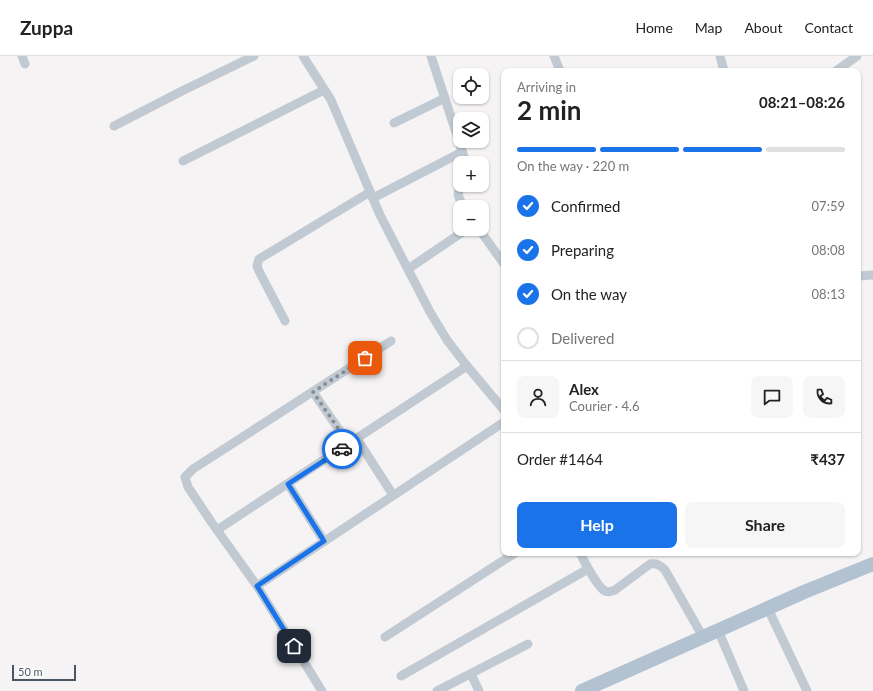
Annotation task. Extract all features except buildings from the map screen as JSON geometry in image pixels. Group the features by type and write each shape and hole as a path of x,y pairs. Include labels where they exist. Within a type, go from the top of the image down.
{"main road":[{"path":"604,691 721,637 864,574 873,564"},
{"path":"582,691 804,592 864,574"}],"street":[{"path":"114,126 182,90 254,56"},
{"path":"303,56 331,100 372,195 430,312 447,340 501,406"},
{"path":"431,56 463,156"},
{"path":"554,56 559,68"},
{"path":"720,56 723,68"},
{"path":"840,68 857,56"},
{"path":"183,161 324,90"},
{"path":"394,123 444,98"},
{"path":"284,321 259,271 257,266 259,259 372,195 462,152"},
{"path":"408,269 456,236"},
{"path":"484,236 501,260"},
{"path":"496,253 501,249"},
{"path":"861,276 873,275"},
{"path":"322,691 257,586 188,487 185,478 187,474 391,341"},
{"path":"217,530 467,366"},
{"path":"313,392 393,495"},
{"path":"257,586 501,424"},
{"path":"288,484 324,541"},
{"path":"385,637 510,556"},
{"path":"582,556 588,569 602,589 610,592 615,590 650,564 655,563 660,565 703,637"},
{"path":"400,676 588,569"},
{"path":"771,615 807,691"},
{"path":"721,637 744,691"},
{"path":"437,691 528,644"},
{"path":"471,674 479,691"}],"way so far":[{"path":"342,449 349,444 313,392 365,358"}],"route":[{"path":"294,646 257,586 324,541 288,484 342,449"}]}
